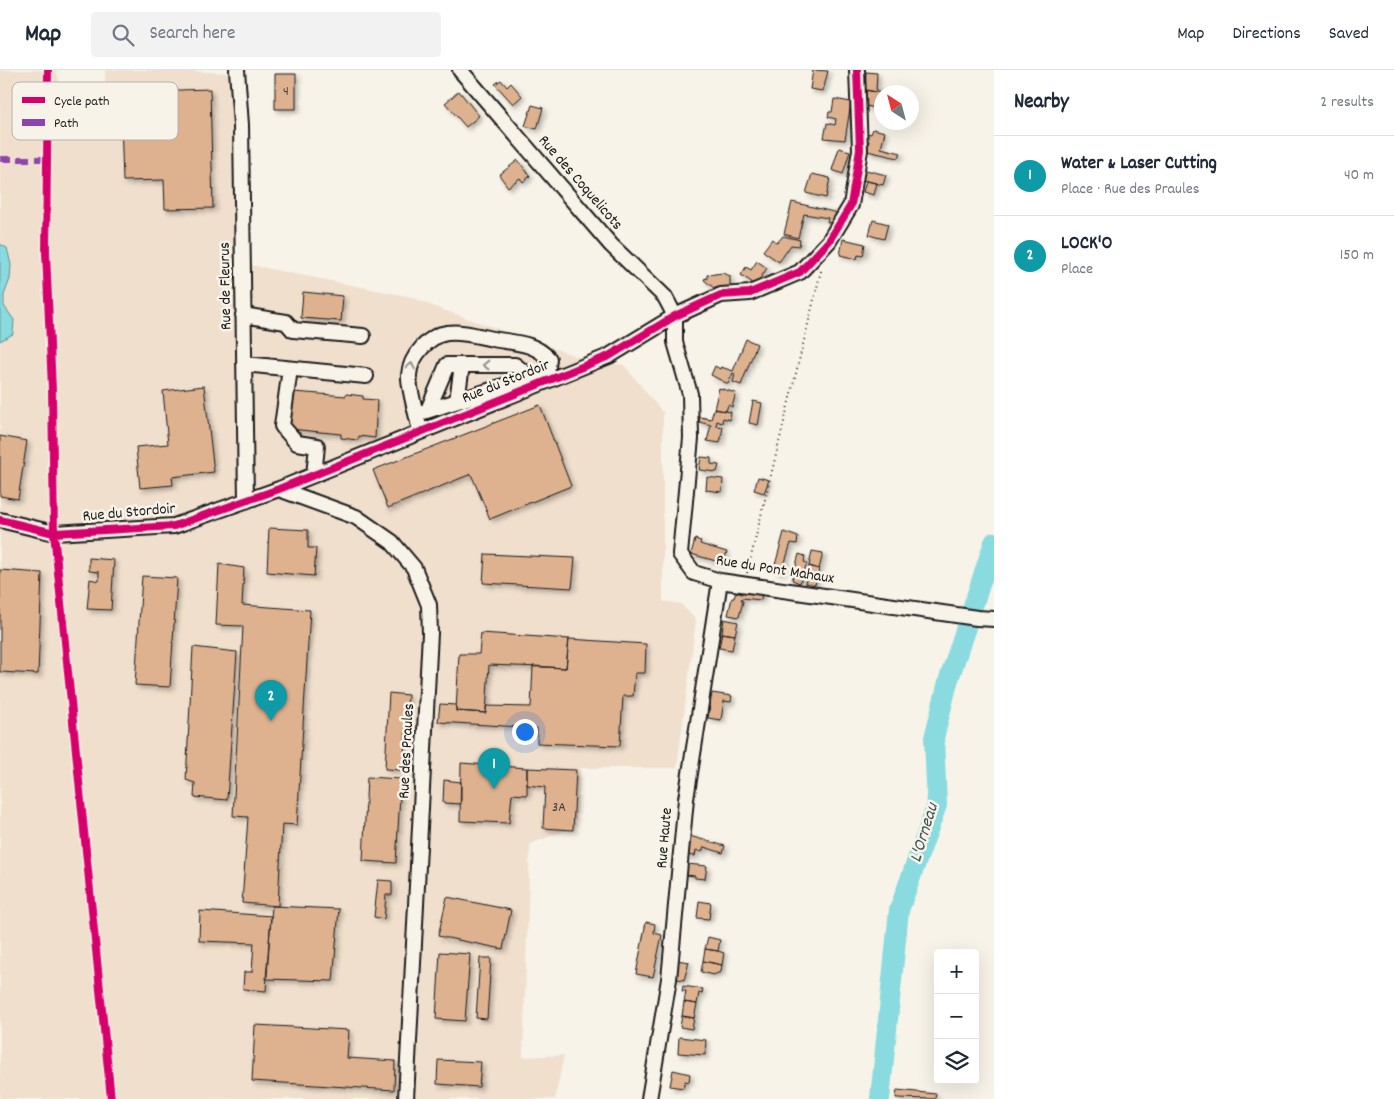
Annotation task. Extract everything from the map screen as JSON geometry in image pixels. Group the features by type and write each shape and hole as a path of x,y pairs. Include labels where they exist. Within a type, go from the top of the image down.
{"street":[{"name":"Rue de Fleurus","path":"237,70 241,125 246,501"},
{"name":"Rue des Coquelicots","path":"460,70 610,245 666,297 675,316"},
{"name":"Rue du Stordoir","path":"0,520 54,533 174,526 279,489 609,356 675,316 721,295 750,293 800,272 829,241 851,205 860,150 857,70"},
{"path":"243,315 286,322 293,330 363,336"},
{"name":"Rue du Pont Mahaux","path":"675,316 675,342 690,394 691,438 680,554 694,573 744,584 961,616 994,619"},
{"path":"445,333 460,333 536,347 549,359 548,367 541,374 423,412 409,376 413,358 426,343 445,333"},
{"path":"244,364 366,376"},
{"path":"420,432 423,412 447,365 515,365 530,378"},
{"path":"457,401 462,365"},
{"path":"290,369 282,426 297,443 317,446 314,475"},
{"name":"Rue des Praules","path":"279,489 356,517 392,542 414,568 429,605 430,633 406,1099"},
{"name":"Rue Haute","path":"648,1099 669,979 686,799 720,580"}],"path":[{"path":"744,584 824,260"}],"shaded area":[{"path":"0,70 56,70 59,82 12,82 12,140 178,140 178,82 105,82 105,70 172,70 228,73 250,265 412,297 435,307 587,360 624,365 663,413 663,601 681,604 696,620 677,768 580,768 576,827 530,844 523,1057 564,1055 555,1099 0,1099"}],"water":[{"path":"0,244 7,248 11,265 10,279 4,295 4,306 14,320 13,334 0,341"}],"building":[{"path":"813,70 828,71 823,91 810,89"},
{"path":"866,72 877,73 874,92 864,90"},
{"path":"275,74 296,74 296,109 275,109"},
{"path":"501,80 507,87 511,83 522,96 513,104 495,84"},
{"path":"210,89 213,208 165,209 164,180 123,181 122,140 178,140 178,90"},
{"path":"866,90 874,92 874,108 865,106"},
{"path":"459,91 479,116 466,127 445,103"},
{"path":"834,99 851,102 845,140 824,138 827,123 835,125 836,119 828,117 829,112 832,112"},
{"path":"532,105 543,108 537,129 525,126"},
{"path":"873,129 885,132 881,148 901,153 898,158 867,151 869,141 866,140 867,133 871,134"},
{"path":"839,148 850,151 843,174 832,170"},
{"path":"518,160 530,176 523,182 520,178 508,187 499,175"},
{"path":"866,170 886,175 883,185 863,180"},
{"path":"812,174 830,178 826,198 806,193"},
{"path":"866,181 877,183 874,195 863,192"},
{"path":"792,202 838,213 836,224 827,222 828,218 804,214 798,238 784,234"},
{"path":"873,220 888,224 884,239 869,235"},
{"path":"783,236 800,240 799,246 791,245 779,262 763,251 772,239 777,243"},
{"path":"843,239 865,244 863,256 858,255 857,259 840,255"},
{"path":"757,261 767,268 756,285 741,275 746,267 751,270"},
{"path":"723,273 730,276 730,287 714,288 704,280 705,278 707,279 707,275"},
{"path":"303,292 343,296 341,321 301,318"},
{"path":"746,339 757,344 741,385 733,382 735,374 733,373 728,384 711,375 715,366 720,369 721,367 733,371"},
{"path":"204,386 214,472 172,477 173,485 140,488 136,447 168,444 163,391"},
{"path":"719,388 736,393 732,407 728,405 726,411 714,409"},
{"path":"293,392 346,396 346,394 363,396 363,399 377,400 375,438 359,436 358,440 341,438 341,434 290,429"},
{"path":"753,401 762,403 758,425 749,423"},
{"path":"540,405 571,486 490,519 471,474 388,508 373,470"},
{"path":"714,409 731,412 730,420 723,418 722,423 717,421 716,426 723,427 720,443 707,441 711,425 699,422 700,417 711,419"},
{"path":"0,436 27,441 18,499 0,496"},
{"path":"701,457 711,458 711,464 719,465 717,472 699,470"},
{"path":"707,477 723,479 722,492 706,490"},
{"path":"758,477 769,480 764,493 754,490"},
{"path":"269,528 308,530 308,548 316,548 314,576 267,572"},
{"path":"784,532 798,537 797,544 791,543 782,572 774,569"},
{"path":"695,539 701,541 700,544 727,552 723,563 691,554"},
{"path":"812,551 823,553 819,569 809,566"},
{"path":"485,554 575,558 572,588 483,583"},
{"path":"799,554 805,556 804,562 807,563 800,583 792,580"},
{"path":"89,558 114,560 111,610 87,609 90,579 99,581 99,572 89,571"},
{"path":"219,564 244,568 242,605 310,610 297,825 282,824 278,906 242,903 248,817 233,816 243,626 216,625"},
{"path":"809,566 819,569 815,585 805,583"},
{"path":"0,570 42,573 38,674 0,672"},
{"path":"142,576 177,578 170,687 135,685"},
{"path":"743,588 762,589 761,600 742,598 739,617 728,615 732,598 734,598 736,592 742,594"},
{"path":"724,619 738,622 735,635 722,633"},
{"path":"481,633 569,639 566,668 489,665 486,713 456,711 459,654 479,654"},
{"path":"722,633 735,635 732,650 719,648"},
{"path":"569,639 646,644 645,673 635,673 633,696 623,696 620,746 537,743 537,728 438,722 440,704 456,705 456,711 486,713 486,706 531,707 533,666 566,668"},
{"path":"193,647 237,652 227,800 194,797 195,783 186,780"},
{"path":"389,693 408,695 403,770 385,769"},
{"path":"712,693 732,696 731,702 724,701 721,720 708,718"},
{"path":"461,763 527,768 527,795 512,794 509,823 460,821"},
{"path":"527,768 576,770 573,830 543,828 545,787 527,785"},
{"path":"367,777 401,779 396,863 363,861"},
{"path":"444,780 461,782 461,804 443,803"},
{"path":"686,835 725,846 723,853 704,847 702,852 696,850 695,856 684,855"},
{"path":"687,864 707,866 705,879 686,875"},
{"path":"378,880 392,881 392,895 386,895 384,919 374,917"},
{"path":"447,897 511,910 503,949 438,936"},
{"path":"699,901 711,903 709,919 697,918"},
{"path":"272,906 339,909 333,981 266,979"},
{"path":"200,911 271,916 266,991 243,989 244,972 252,972 254,943 199,941"},
{"path":"646,922 655,924 654,933 662,935 653,977 636,974"},
{"path":"708,937 720,940 718,951 705,949"},
{"path":"705,949 724,953 722,965 703,961"},
{"path":"440,952 470,954 465,1021 436,1019"},
{"path":"480,958 491,958 487,1019 476,1018"},
{"path":"677,960 689,962 684,980 672,978"},
{"path":"703,961 722,965 721,972 713,975 701,972"},
{"path":"683,986 703,989 702,994 699,993 697,1004 684,1002 686,991 682,991"},
{"path":"684,1002 697,1004 694,1018 682,1016"},
{"path":"682,1016 694,1018 692,1029 680,1027"},
{"path":"255,1025 349,1030 347,1058 395,1061 394,1090 252,1081"},
{"path":"679,1037 706,1040 705,1055 678,1053"},
{"path":"438,1060 481,1062 479,1087 437,1084"},
{"path":"673,1070 690,1074 689,1082 685,1081 683,1088 670,1086"},
{"path":"897,1090 936,1094 935,1099 896,1098"}],"waterway":[{"name":"L'Orneau","path":"880,1099 899,910 937,805 934,738 948,682 994,542"}],"marked path":[{"path":"0,159 48,159"}],"cycle path":[{"path":"48,70 48,82"},
{"path":"0,520 54,533 174,526 279,489 609,356 675,316 721,295 750,293 800,272 829,241 851,205 860,150 857,70"},
{"path":"47,140 46,252 52,390 54,533 111,1099"}],"place":[{"name":"LOCK'O","path":"271,721"},
{"name":"Water & Laser Cutting","path":"494,789"}]}
